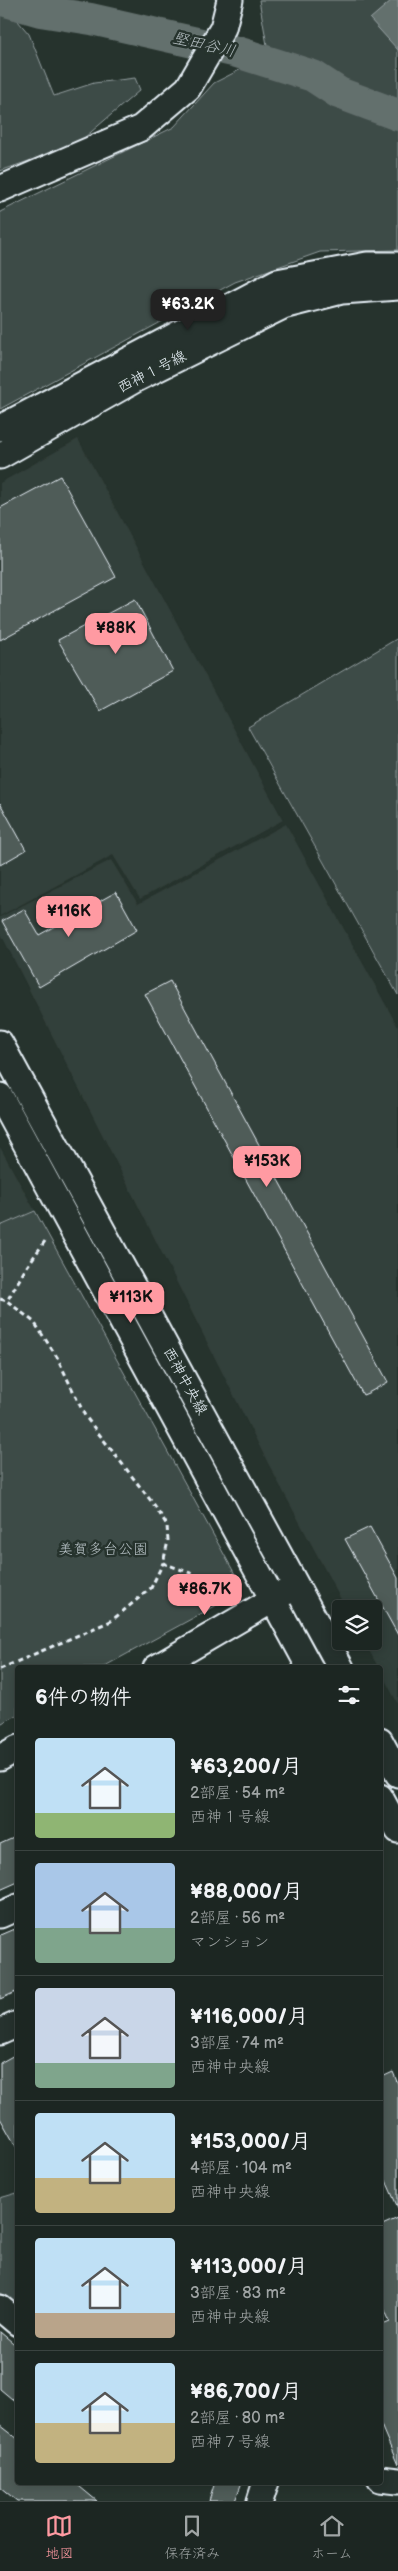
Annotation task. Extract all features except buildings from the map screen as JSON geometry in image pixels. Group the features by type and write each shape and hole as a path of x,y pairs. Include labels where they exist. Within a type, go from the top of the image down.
{"street":[{"path":"0,189 141,128 188,88 224,28 230,0"},
{"name":"西神１号線","path":"0,428 277,282 367,265 398,265"},
{"name":"西神１号線","path":"0,456 136,379 283,306 342,291 398,287"},
{"name":"西神中央線","path":"0,1043 338,1665"},
{"name":"西神中央線","path":"0,1096 308,1665"},
{"path":"161,1665 297,1586"},
{"path":"383,1746 398,1774"},
{"path":"0,1758 15,1750"},
{"path":"383,1802 398,1830"},
{"path":"0,1915 15,1908"},
{"path":"0,2032 15,2025"},
{"path":"0,2308 15,2321"},
{"path":"383,2479 398,2481"},
{"path":"260,2501 265,2485"}],"path":[{"path":"7,1301 26,1268 46,1241"},
{"path":"0,1299 7,1301 34,1322 57,1357 85,1416 155,1506 167,1525 168,1541 163,1563 151,1588 111,1621 0,1668"},
{"path":"163,1563 226,1586"}],"shaded area":[{"path":"392,0 398,0 398,50 370,19"},
{"path":"78,439 283,820 140,899 113,855 0,916 0,483"},
{"path":"286,824 398,1027 398,1704 383,1676 383,1665 377,1665 369,1650 382,1650 382,1600 341,1600 269,1465 0,932 0,917 111,860 138,904"},
{"path":"0,1147 35,1211 0,1226"}],"green space":[{"path":"0,0 29,34 54,96 94,83 135,78 140,90 77,144 0,171"},
{"path":"259,0 398,0 398,250 320,252 235,282 0,409 0,212 174,127 214,83 259,60 267,45"},
{"path":"398,638 398,995 248,727"},
{"name":"美賀多台公園","path":"35,1211 236,1576 228,1599 107,1665 15,1665 15,1716 0,1724 0,1226"},
{"path":"15,2194 15,2305 0,2292 0,2198"}],"waterway":[{"name":"堅田谷川","path":"2,0 40,11 91,19 237,52 313,76 339,93 398,115"}]}
